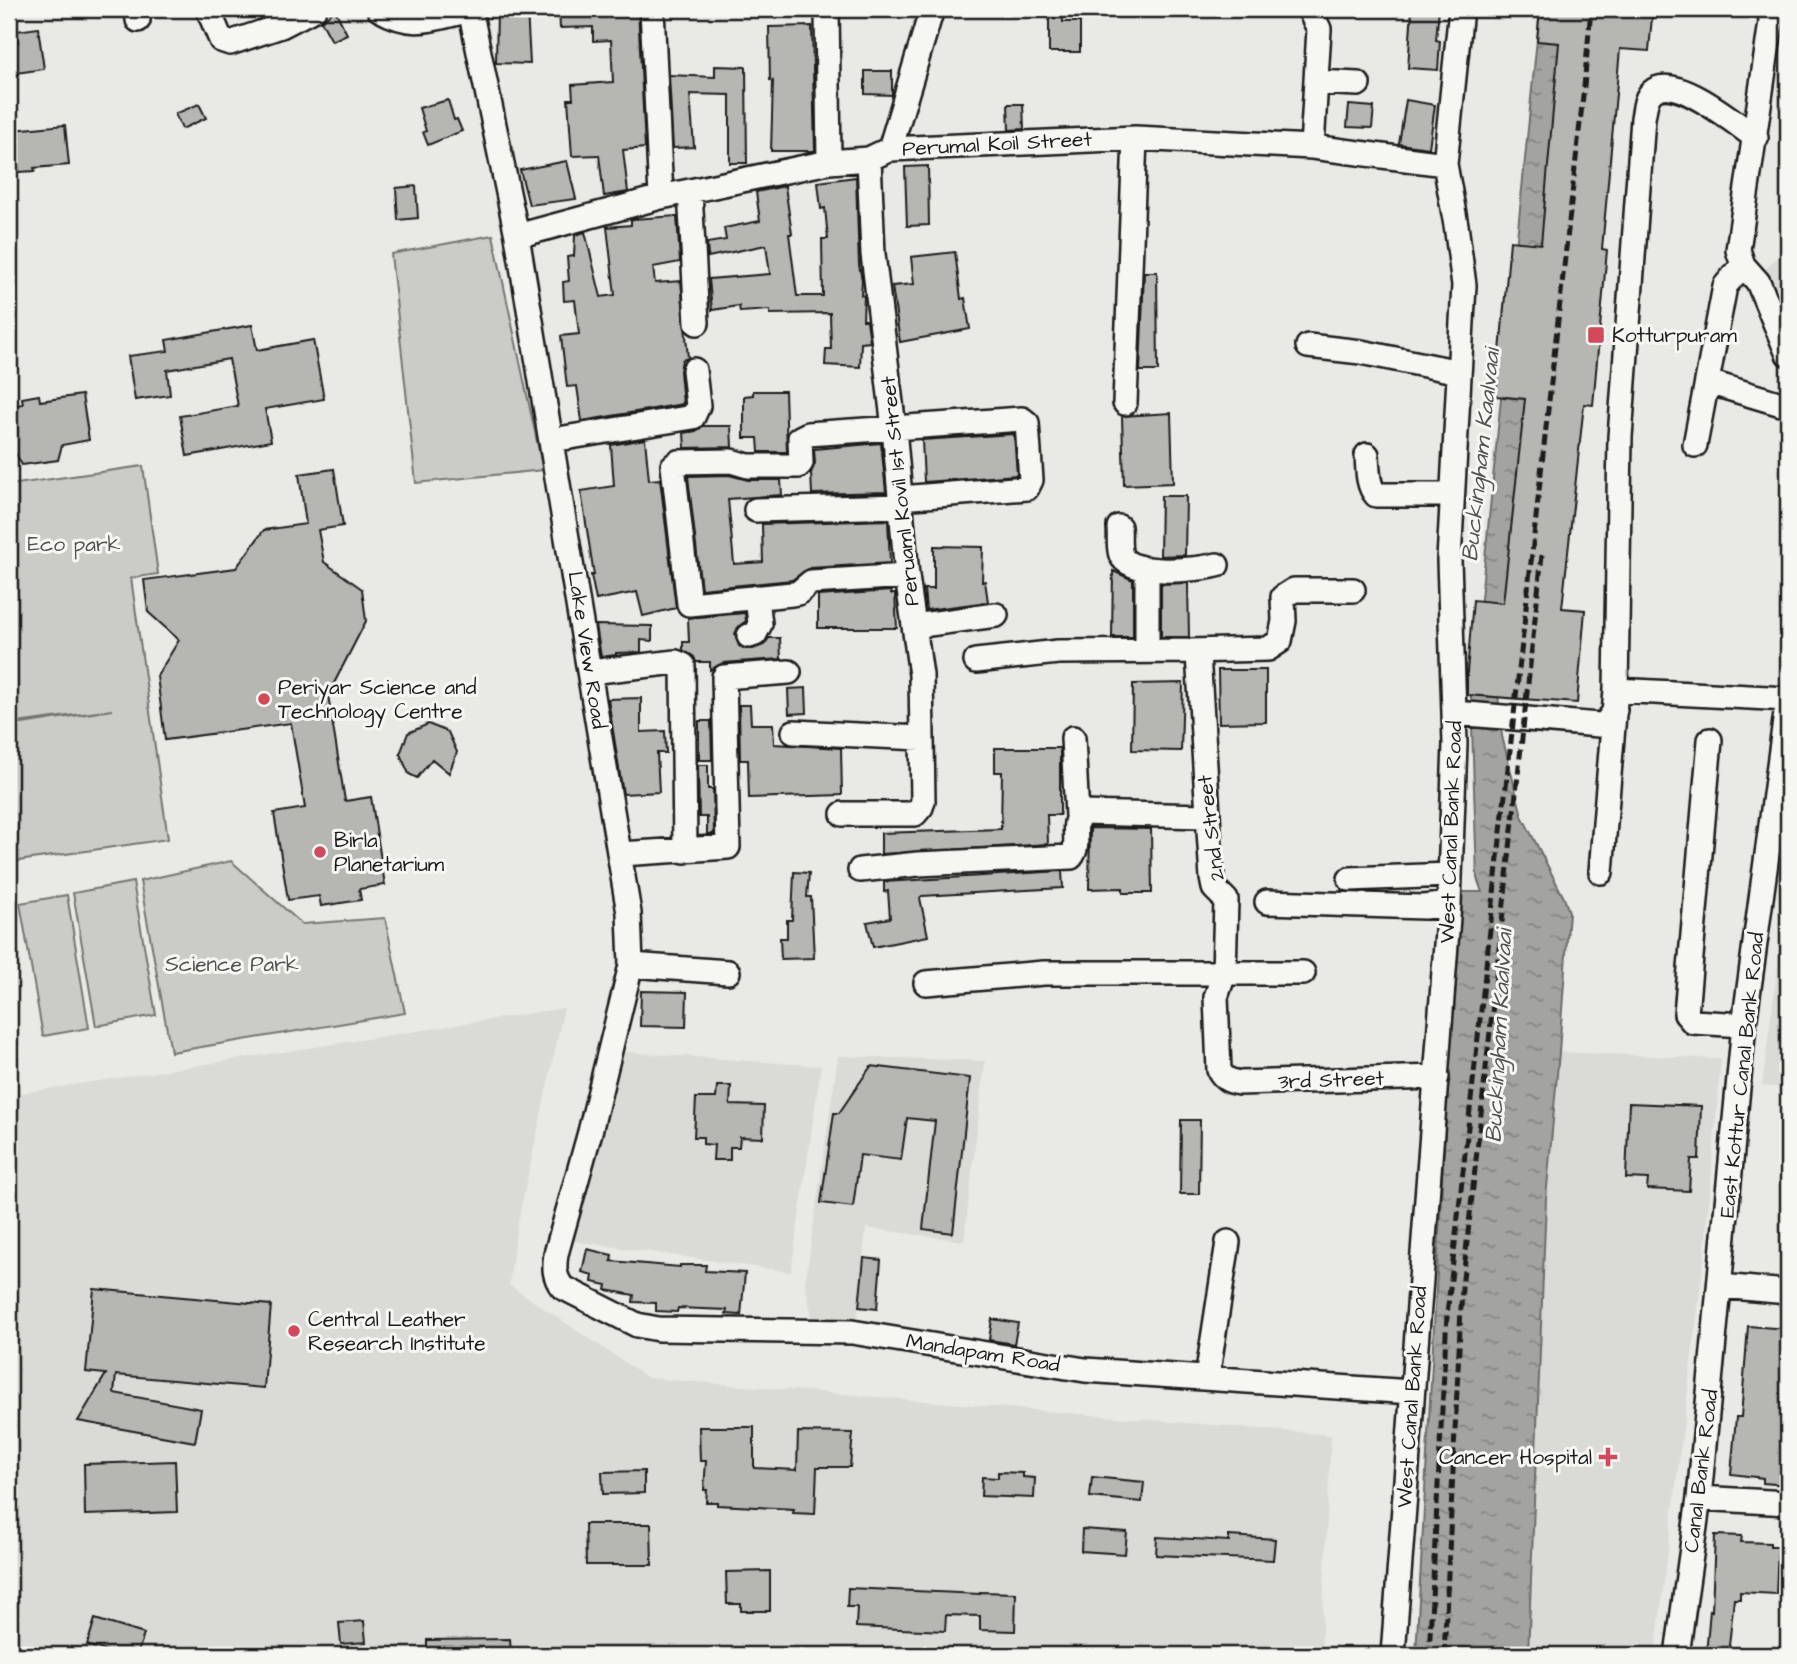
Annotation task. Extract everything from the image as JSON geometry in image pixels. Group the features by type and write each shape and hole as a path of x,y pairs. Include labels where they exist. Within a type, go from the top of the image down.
{"street":[{"path":"208,9 221,40 230,43 281,26 314,9"},
{"path":"379,9 408,22 470,10"},
{"path":"652,9 661,197"},
{"path":"827,9 829,162"},
{"path":"890,149 932,9"},
{"path":"1309,9 1319,29 1312,147"},
{"name":"West Canal Bank Road","path":"1393,1655 1437,1077 1461,714 1449,560 1464,285 1445,164 1461,9"},
{"path":"1770,9 1772,22 1739,242 1740,259 1758,282 1788,354"},
{"name":"Lake View Road","path":"470,10 517,236 629,913 631,965 593,1120 556,1254 554,1269 562,1287"},
{"path":"1316,82 1358,84"},
{"path":"1601,872 1616,700 1620,437 1641,180 1643,118 1647,98 1654,90 1664,86 1677,89 1701,100 1756,138"},
{"path":"1125,403 1135,138"},
{"name":"Perumal Koil Street","path":"517,236 661,197 829,162 869,159 890,149 1135,138 1312,147 1445,164"},
{"name":"Peruaml Kovil 1st Street","path":"843,814 907,815 919,811 923,801 922,675 907,576 894,428 873,254 869,159"},
{"path":"690,191 697,323"},
{"path":"1695,445 1725,286 1743,265"},
{"path":"1308,346 1361,352 1459,372"},
{"path":"552,440 693,417 698,407 694,370"},
{"path":"1708,382 1788,406"},
{"path":"756,510 900,502 1027,488 1031,480 1028,429 1022,419 803,435 800,438 801,463 798,466 748,466 731,461 674,463 688,603 798,593 811,582 907,576"},
{"path":"1367,455 1371,490 1376,495 1452,495"},
{"path":"1119,527 1121,555 1130,565 1147,570 1203,569 1217,565"},
{"path":"1146,651 1147,570"},
{"path":"976,661 1058,652 1193,653 1268,649 1280,641 1284,621 1283,597 1287,593 1294,590 1353,590"},
{"path":"749,636 759,630 757,597"},
{"path":"914,626 996,615"},
{"name":"2nd Street","path":"1193,653 1212,878 1214,888 1226,900 1224,974 1216,997 1219,1070 1226,1080"},
{"path":"590,672 676,662 683,665 685,851"},
{"path":"621,854 725,849 729,844 724,677 789,672"},
{"path":"1616,700 1788,699"},
{"name":"East Kottur Canal Bank Road","path":"1721,1286 1744,1025 1788,699"},
{"path":"1461,714 1592,725 1606,723 1616,700"},
{"path":"794,732 921,738"},
{"path":"860,870 918,864 1070,857 1076,849 1077,816 1073,738"},
{"path":"1710,740 1686,1014 1693,1022 1700,1024 1744,1025"},
{"path":"1077,816 1086,813 1206,816"},
{"path":"1350,879 1450,875"},
{"path":"1267,901 1424,907 1449,904"},
{"path":"631,965 728,972"},
{"path":"926,983 1044,973 1303,973"},
{"name":"3rd Street","path":"1226,1080 1239,1083 1437,1077"},
{"path":"1207,1378 1228,1242"},
{"path":"1721,1286 1788,1292"},
{"name":"Canal Bank Road","path":"1677,1655 1699,1497 1721,1286"},
{"name":"Mandapam Road","path":"562,1287 646,1327 852,1332 1085,1370 1412,1392"},
{"path":"1699,1497 1788,1503"}],"shaded area":[{"path":"1788,246 1788,331 1761,274"},
{"path":"1788,887 1788,1088 1762,1086"},
{"name":"Central Leather Research Institute","path":"564,1008 516,1231 509,1285 648,1378 1331,1435 1321,1655 9,1655 9,1095"},
{"path":"623,1052 821,1066 791,1272 566,1240"},
{"name":"Cancer Hospital","path":"1559,1052 1721,1059 1704,1259 1655,1655 1528,1655 1546,1199"},
{"path":"838,1056 985,1061 964,1241 866,1228 856,1328 814,1325 805,1284"}],"green space":[{"path":"493,235 543,470 416,483 391,254"},
{"name":"Eco park","path":"143,466 158,574 131,578 168,839 11,862 9,726 112,710 9,724 9,485"},
{"name":"Science Park","path":"231,861 302,924 385,918 405,1013 171,1052 140,881"},
{"path":"133,882 156,1015 96,1026 73,893"},
{"path":"67,895 89,1028 43,1036 20,903"}],"water":[{"name":"Buckingham Kaalvaai","path":"1540,9 1581,9 1496,673 1502,736 1522,816 1569,912 1546,1199 1528,1655 1416,1655 1457,908 1461,892 1482,892 1477,878 1471,698"}],"building":[{"path":"497,9 527,9 530,64 496,63"},
{"path":"559,9 638,9 645,148 623,150 628,192 604,196 599,155 572,156 568,99 573,99 572,85 613,82 611,40 593,41 593,27 560,28"},
{"path":"1412,9 1439,9 1436,40 1440,41 1438,70 1408,68"},
{"path":"1540,9 1651,9 1652,16 1649,51 1620,49 1602,249 1607,250 1593,405 1584,404 1562,608 1585,610 1577,703 1467,695 1473,600 1503,603 1525,399 1496,396 1510,241 1541,244 1559,43 1537,41"},
{"path":"335,10 347,34 332,41 321,21"},
{"path":"1049,18 1063,18 1063,22 1080,22 1080,52 1049,52"},
{"path":"812,26 815,151 771,151 773,81 770,80 769,27"},
{"path":"38,28 44,69 9,74 9,43 18,42 16,31"},
{"path":"715,66 746,67 747,163 730,163 730,95 690,94 694,147 673,148 669,75 715,77"},
{"path":"865,71 892,71 892,95 865,94"},
{"path":"448,100 454,120 457,119 462,131 428,145 419,108"},
{"path":"1406,100 1435,105 1429,148 1399,144"},
{"path":"199,104 206,118 182,129 175,114"},
{"path":"1008,104 1023,104 1024,129 1009,130"},
{"path":"1349,105 1374,107 1372,128 1347,127"},
{"path":"65,125 69,165 19,172 13,130"},
{"path":"567,161 576,199 529,205 520,170"},
{"path":"928,166 929,225 907,226 905,167"},
{"path":"856,177 861,295 864,296 863,320 867,320 870,342 861,343 860,367 825,365 826,349 831,349 830,313 770,314 770,310 740,312 739,306 712,310 709,279 770,274 766,245 708,257 707,243 726,240 724,228 760,221 756,192 785,186 797,296 823,296 822,239 828,239 825,208 821,209 818,182"},
{"path":"416,186 418,218 398,220 396,188"},
{"path":"677,216 680,262 653,267 655,283 681,281 688,358 682,360 680,371 683,404 582,421 577,386 567,387 561,336 579,334 575,300 564,301 563,282 569,281 567,257 574,256 575,235 585,232 601,297 615,295 607,227 631,225 633,219"},
{"path":"955,252 961,299 965,298 970,329 900,342 892,286 914,284 911,257"},
{"path":"1144,272 1157,272 1158,371 1140,371"},
{"path":"252,325 257,350 313,340 324,399 265,409 271,441 187,456 180,416 238,406 229,359 167,370 170,395 135,400 128,356 168,351 166,340"},
{"path":"753,391 785,391 787,452 759,452 758,438 744,438 744,396 753,395"},
{"path":"39,395 40,401 82,395 89,440 62,445 58,460 22,465 15,452 9,453 9,406 23,404 22,398"},
{"path":"1171,413 1173,483 1124,485 1122,416"},
{"path":"703,426 731,426 732,447 685,448 684,433 696,431"},
{"path":"1014,434 1017,475 924,482 922,440"},
{"path":"645,439 649,480 660,479 676,608 643,616 637,592 596,600 581,491 614,486 611,445"},
{"path":"881,443 886,492 812,494 814,449"},
{"path":"334,469 343,526 318,530 324,562 362,589 366,621 328,695 345,801 371,797 385,885 359,889 361,900 321,906 319,896 288,900 274,813 305,808 291,723 165,740 157,676 179,640 148,612 144,580 236,568 264,530 306,524 299,474"},
{"path":"729,475 748,480 781,480 782,495 728,499 734,564 763,562 762,524 888,520 890,563 810,568 792,580 701,589 688,476"},
{"path":"1161,496 1186,496 1185,555 1160,556"},
{"path":"934,546 983,547 982,582 985,581 988,602 926,610 924,589 934,589"},
{"path":"1113,571 1133,580 1133,637 1112,637"},
{"path":"1188,583 1189,637 1161,637 1161,584"},
{"path":"891,591 891,594 895,594 897,628 818,628 818,596"},
{"path":"745,613 746,621 738,627 735,634 739,646 753,649 764,645 769,638 780,638 781,659 723,663 710,670 710,662 696,662 694,657 683,650 683,642 689,642 688,618"},
{"path":"596,625 652,626 652,641 641,640 641,652 616,653 601,657"},
{"path":"1218,670 1266,670 1266,722 1219,723"},
{"path":"1183,683 1181,751 1132,750 1133,684"},
{"path":"806,688 807,713 789,714 788,689"},
{"path":"641,698 641,732 665,731 666,753 657,753 659,792 623,794 608,699"},
{"path":"739,705 750,705 751,724 773,724 774,744 841,748 842,795 749,798 748,760 740,760"},
{"path":"699,721 711,721 712,760 699,760"},
{"path":"428,724 448,732 457,752 449,773 432,759 417,778 409,774 400,754 408,733"},
{"path":"995,748 1060,748 1060,815 1047,815 1048,844 881,854 881,833 1001,829 1002,772 995,772"},
{"path":"698,765 708,765 708,789 713,789 714,834 707,834 707,817 699,817"},
{"path":"1090,828 1151,829 1152,893 1123,893 1123,888 1089,889"},
{"path":"1062,871 1063,888 922,896 920,898 928,936 873,947 867,922 890,918 888,891 884,892 884,882"},
{"path":"794,872 809,873 807,897 811,897 814,958 781,959 780,938 787,938 787,920 792,920"},
{"path":"641,991 687,992 686,1027 640,1026"},
{"path":"871,1066 970,1078 953,1233 923,1229 935,1121 907,1118 901,1160 860,1155 853,1207 821,1203 834,1113 839,1113"},
{"path":"717,1086 731,1086 730,1105 764,1106 763,1138 740,1137 739,1147 730,1147 730,1160 713,1160 714,1145 703,1144 703,1137 694,1137 696,1098 716,1098"},
{"path":"1629,1103 1701,1106 1699,1159 1691,1159 1689,1191 1647,1189 1648,1179 1626,1178"},
{"path":"1181,1120 1200,1120 1199,1194 1180,1194"},
{"path":"587,1249 612,1255 611,1261 680,1267 706,1265 705,1271 745,1273 741,1315 726,1314 727,1310 678,1308 677,1312 656,1311 656,1303 633,1302 634,1295 606,1290 607,1285 592,1282 593,1275 582,1272"},
{"path":"864,1258 881,1260 877,1309 859,1307"},
{"path":"94,1289 271,1305 264,1388 116,1375 114,1393 201,1409 195,1442 78,1421 106,1374 86,1372"},
{"path":"992,1319 1018,1323 1014,1344 989,1340"},
{"path":"1748,1326 1788,1329 1788,1485 1763,1483 1763,1478 1731,1474 1736,1417 1741,1417"},
{"path":"699,1427 754,1427 754,1468 797,1470 798,1432 853,1433 850,1467 817,1467 815,1514 793,1513 794,1509 717,1505 717,1502 706,1502 706,1461 700,1461"},
{"path":"175,1461 177,1512 85,1515 84,1464"},
{"path":"644,1471 644,1493 603,1494 602,1472"},
{"path":"998,1472 1023,1473 1023,1477 1035,1478 1034,1498 981,1496 982,1477 998,1478"},
{"path":"1092,1477 1144,1482 1142,1502 1090,1497"},
{"path":"585,1524 651,1524 652,1565 586,1565"},
{"path":"1082,1529 1127,1532 1125,1554 1081,1551"},
{"path":"1715,1535 1742,1536 1741,1542 1770,1543 1770,1547 1778,1547 1776,1594 1740,1592 1740,1599 1734,1599 1728,1655 1706,1655 1710,1610 1712,1611"},
{"path":"1229,1536 1275,1539 1273,1560 1156,1555 1157,1537 1229,1541"},
{"path":"770,1571 770,1611 741,1611 741,1604 727,1604 726,1572"},
{"path":"848,1588 1016,1593 1015,1631 980,1630 980,1616 946,1615 945,1631 856,1627 857,1607 847,1607"},
{"path":"95,1619 144,1634 137,1655 119,1655 87,1645"},
{"path":"364,1621 366,1642 341,1644 339,1623"},
{"path":"510,1639 511,1655 427,1655 427,1640"}],"railway":[{"path":"1429,1655 1447,1315 1591,9"},
{"path":"1444,1655 1462,1288 1542,555"}],"place":[{"name":"Kotturpuram","path":"1596,335"},
{"name":"Periyar Science and Technology Centre","path":"264,699"},
{"name":"Birla Planetarium","path":"320,852"},
{"name":"Central Leather Research Institute","path":"294,1331"},
{"name":"Cancer Hospital","path":"1608,1457"}]}
